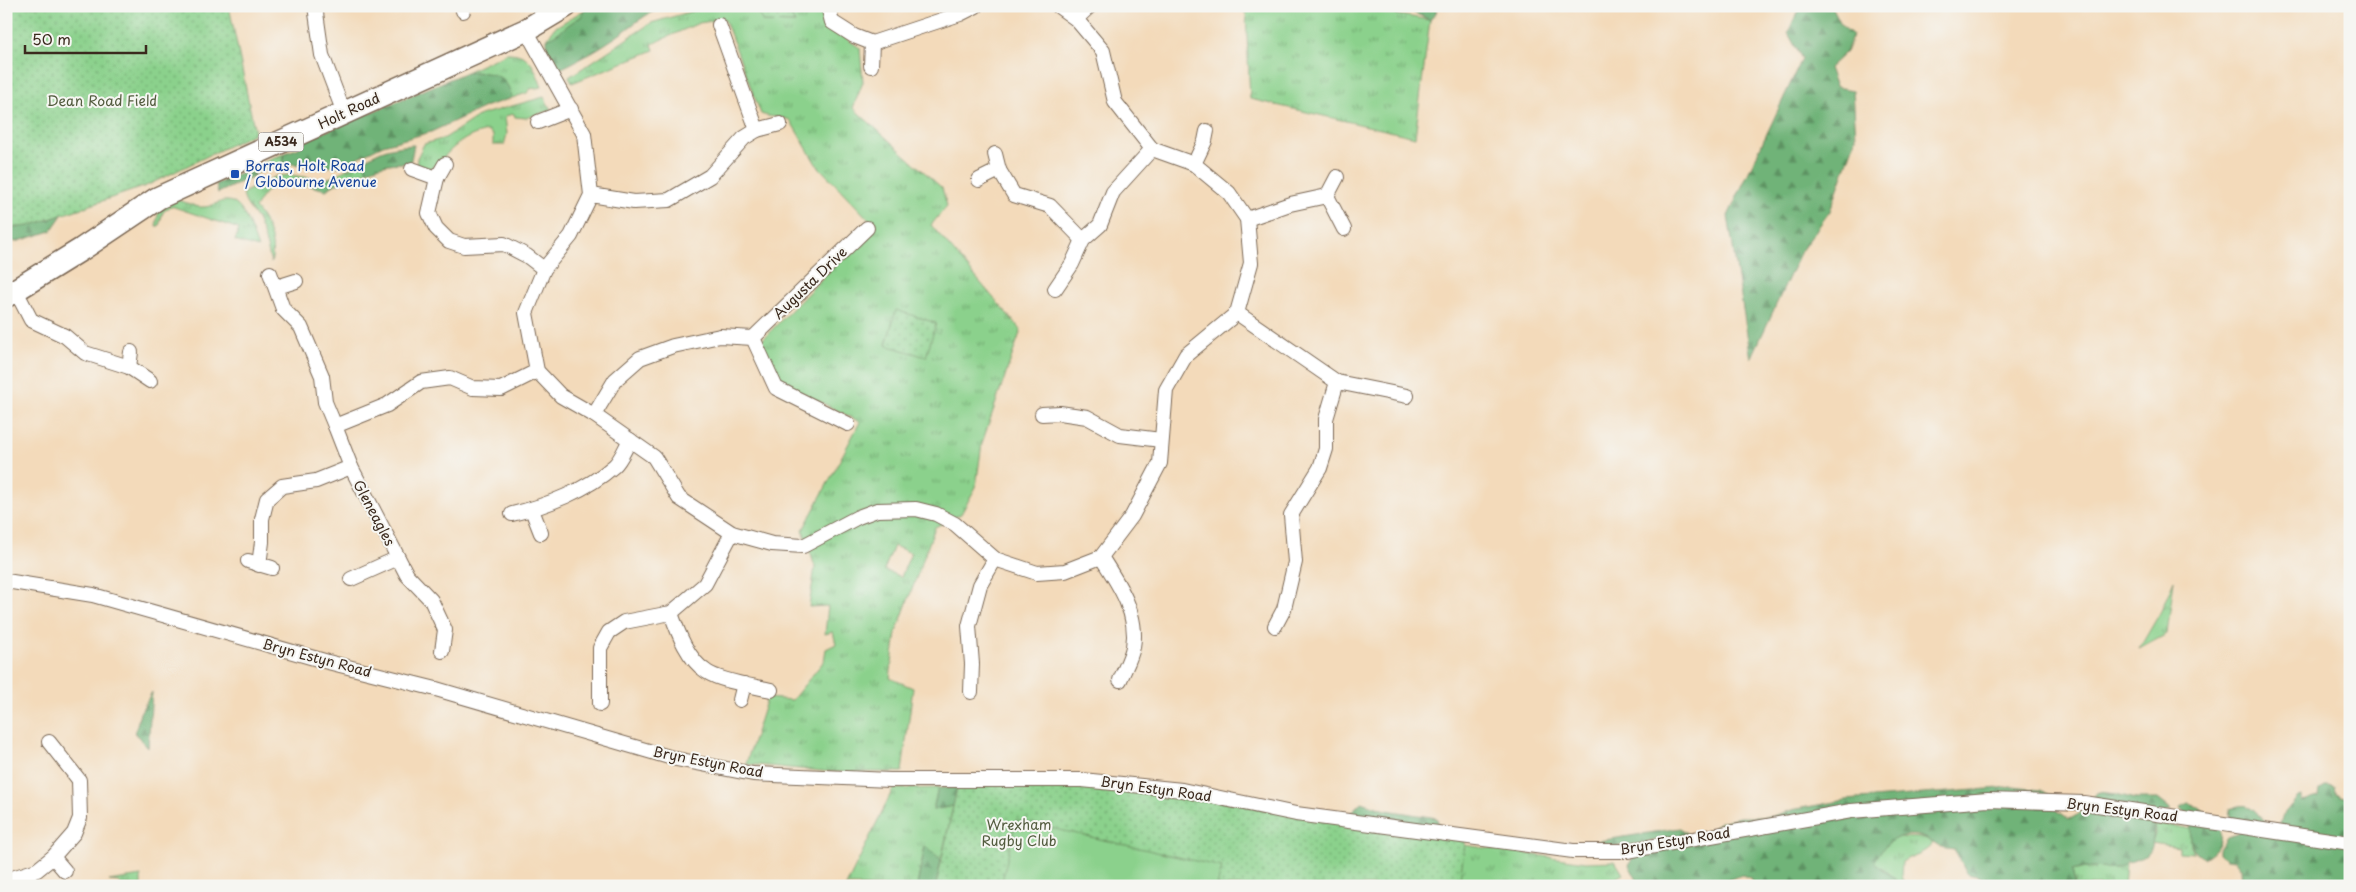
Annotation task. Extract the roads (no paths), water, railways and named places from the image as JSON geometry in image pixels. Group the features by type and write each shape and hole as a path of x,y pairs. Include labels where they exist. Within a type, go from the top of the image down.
{"main road":[{"name":"Holt Road","path":"11,294 158,198 526,30 566,6"}],"street":[{"path":"315,6 322,55 344,113"},
{"path":"828,6 832,22 854,36 872,43 960,14 976,6"},
{"path":"526,30 584,134 590,195 571,236 544,269 526,313 537,371 561,396 594,415 654,457 678,498 732,533 772,544 803,546 858,516 877,510 916,509 936,514 955,524 996,558 1037,573 1066,570 1101,557 1132,516 1160,462 1160,440 1166,390 1186,354 1237,314 1251,263 1247,219 1229,194 1194,164 1152,149 1115,102 1102,51 1076,19 1058,6"},
{"path":"1076,19 1090,6"},
{"path":"720,25 757,130"},
{"path":"871,66 872,43"},
{"path":"538,122 571,109"},
{"path":"590,195 634,202 669,200 710,176 744,138 757,130 780,124"},
{"path":"1194,164 1205,141 1207,131"},
{"path":"1055,289 1072,264 1083,240 1100,225 1114,192 1152,149"},
{"path":"994,154 1000,170 1014,195 1050,206 1083,240"},
{"path":"445,164 437,178 429,213 436,228 449,241 464,246 504,244 527,256 544,269"},
{"path":"412,169 437,178"},
{"path":"979,180 1000,170"},
{"path":"1328,196 1337,177"},
{"path":"1247,219 1290,204 1328,196"},
{"path":"1328,196 1344,229"},
{"name":"Augusta Drive","path":"753,338 867,228"},
{"name":"Gleneagles","path":"270,273 283,309 301,326 322,376 326,402 351,467 407,575 431,600 450,630 442,651"},
{"path":"277,288 296,282"},
{"path":"11,294 31,320 66,336 85,353 129,368 150,381"},
{"path":"1237,314 1337,382 1408,396"},
{"path":"594,415 615,380 640,358 673,346 720,336 753,338 776,388 848,424"},
{"path":"129,368 131,352"},
{"path":"335,426 387,405 422,382 450,378 474,388 501,389 537,371"},
{"path":"1275,626 1284,609 1295,562 1290,515 1320,468 1326,449 1326,419 1337,382"},
{"path":"1042,414 1060,413 1087,417 1120,435 1160,440"},
{"path":"512,514 532,510 580,489 615,466 630,440"},
{"path":"260,565 262,519 267,499 282,486 316,481 351,467"},
{"path":"532,510 541,533"},
{"path":"600,704 607,680 600,648 609,632 624,622 670,613 705,584 732,533"},
{"path":"1101,557 1123,592 1132,620 1133,648 1120,680"},
{"name":"Gleneagles","path":"351,579 398,558"},
{"path":"971,692 972,664 969,626 980,585 996,558"},
{"name":"Bryn Estyn Road","path":"6,581 93,595 328,662 436,689 676,759 753,774 890,780 1082,780 1182,790 1296,814 1573,851 1627,851 1851,812 1988,800 2084,803 2350,844"},
{"path":"670,613 679,634 695,662 708,673 771,690"},
{"path":"740,700 744,684"},
{"path":"6,880 37,870 74,833 80,818 79,780 49,742"},
{"path":"53,856 65,871"}],"place":[{"name":"Borras, Holt Road / Globourne Avenue","path":"235,174"}],"park label":[{"name":"Dean Road Field","path":"102,101"},
{"name":"Wrexham Rugby Club","path":"1019,834"}]}
